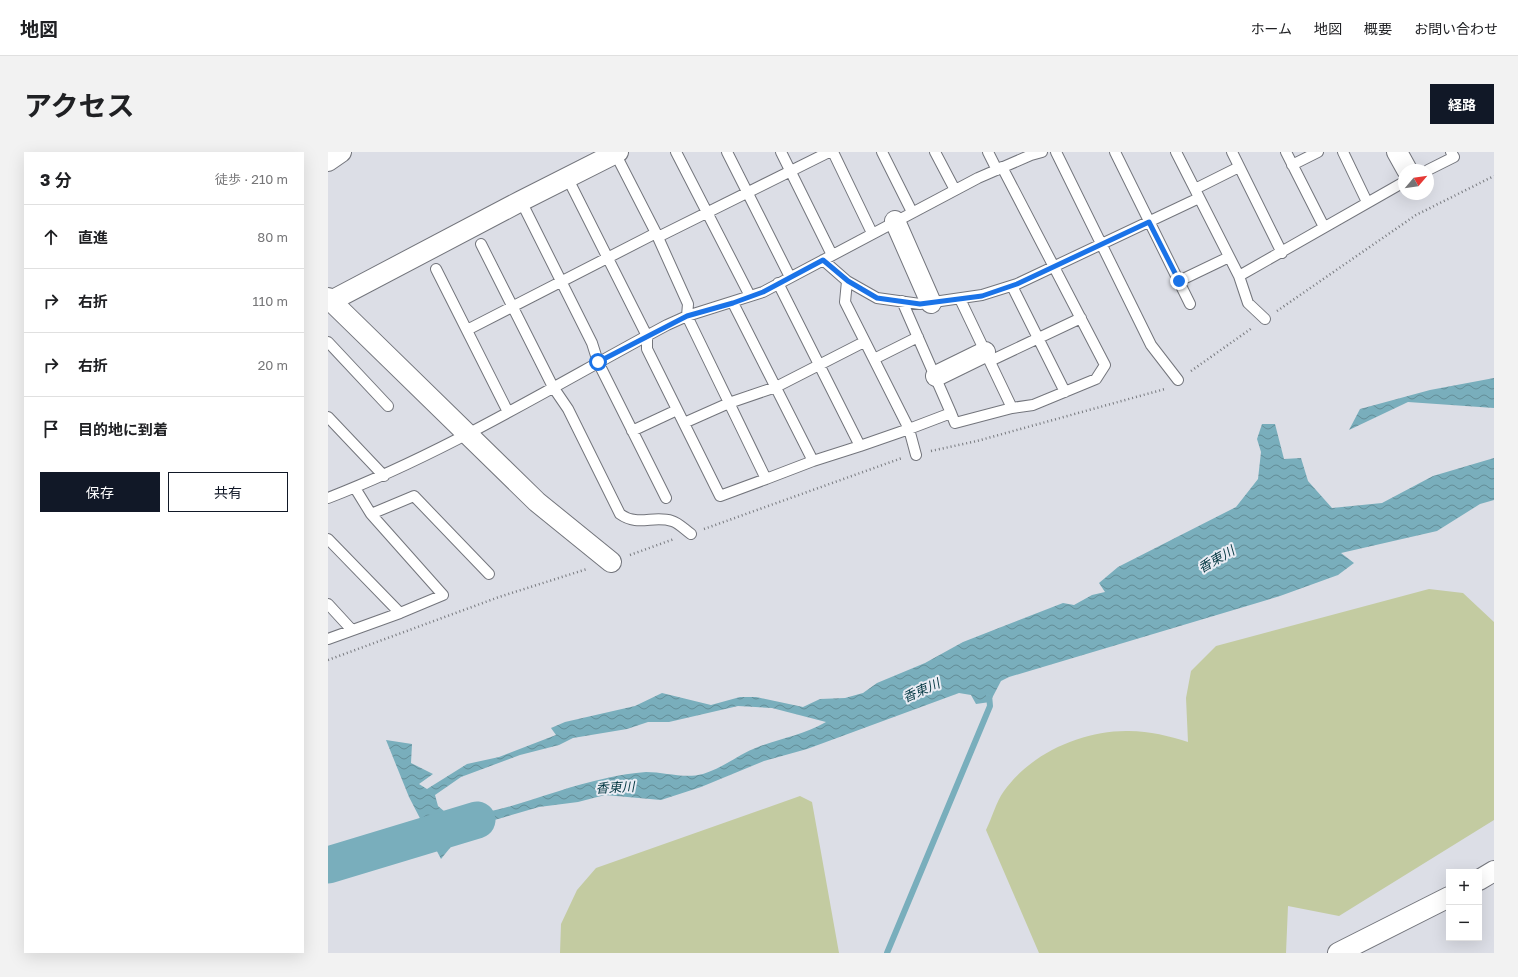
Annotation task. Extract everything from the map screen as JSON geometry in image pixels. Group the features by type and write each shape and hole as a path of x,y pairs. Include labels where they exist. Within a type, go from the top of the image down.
{"street":[{"path":"328,161 341,152"},
{"path":"1397,152 1404,164"},
{"path":"610,562 537,502 329,300 521,200 616,153"},
{"path":"904,217 931,303"},
{"path":"936,376 988,357"},
{"path":"1482,878 1494,871"},
{"path":"1338,953 1446,899"}],"lane":[{"path":"676,152 750,296"},
{"path":"727,152 790,277"},
{"path":"780,152 790,171 827,257 848,281 877,298 920,304 982,296 1012,286 1149,222 1239,167"},
{"path":"467,330 608,257 708,213 829,152"},
{"path":"833,152 872,233"},
{"path":"882,152 904,217"},
{"path":"935,152 955,190"},
{"path":"902,301 936,376 955,423 1012,408 1033,405 1096,379 1105,365 1054,267 1000,169 988,152"},
{"path":"329,497 384,476 467,435 598,362 687,316 733,303 778,284 955,190 1040,152"},
{"path":"1056,152 1151,345 1178,380"},
{"path":"1115,152 1190,304"},
{"path":"1176,152 1239,276 1248,303 1265,319"},
{"path":"1286,152 1324,227"},
{"path":"1292,165 1318,152"},
{"path":"1343,152 1367,202"},
{"path":"1434,167 1454,157 1451,152"},
{"path":"616,153 657,235 688,304 687,316 766,479"},
{"path":"1236,153 1239,167 1282,253"},
{"path":"567,177 647,336 647,349 720,496 813,461 909,429 951,413"},
{"path":"1239,276 1282,253 1324,227 1398,185"},
{"path":"521,200 560,282 592,343 598,362 666,498"},
{"path":"481,244 553,387 568,409 620,514 628,520 643,522 658,519 673,521 691,534"},
{"path":"1179,281 1229,257"},
{"path":"436,269 508,412"},
{"path":"848,281 845,302 909,429 916,455"},
{"path":"778,284 860,446"},
{"path":"1012,286 1064,392"},
{"path":"960,298 1012,408"},
{"path":"733,303 813,461"},
{"path":"988,357 1038,338 1081,318"},
{"path":"874,359 918,337"},
{"path":"328,342 388,406"},
{"path":"684,423 729,403 776,387 864,342"},
{"path":"632,431 677,410"},
{"path":"328,417 384,476"},
{"path":"328,639 351,629 400,613 443,595 371,514 355,488"},
{"path":"371,514 414,496 489,574"},
{"path":"328,539 400,613"},
{"path":"328,604 351,629"}],"green space":[{"path":"1429,589 1463,593 1494,622 1494,820 1339,916 1288,906 1286,953 1039,953 986,830 1001,795 1015,777 1028,765 1059,746 1094,735 1112,732 1137,731 1159,734 1188,742 1186,698 1191,671 1216,646"},
{"path":"800,796 812,802 839,953 560,953 561,924 577,890 596,868"}],"water":[{"path":"1494,378 1494,408 1408,402 1349,430 1360,409 1430,390"},
{"path":"1262,424 1275,424 1284,459 1301,458 1308,481 1332,508 1382,503 1433,476 1494,458 1494,500 1480,504 1437,531 1341,553 1354,563 1338,575 1280,596 1009,677 1001,681 990,702 976,704 971,695 959,693 807,749 764,761 701,787 661,800 605,795 578,802 539,807 460,830 454,843 441,859 409,797 386,740 412,744 411,763 433,774 419,784 427,789 467,764 499,757 556,735 551,728 565,722 635,706 662,693 711,705 740,697 756,697 803,707 820,699 845,698 863,693 877,683 925,663 963,642 1063,603 1074,605 1092,595 1105,592 1099,583 1118,567 1236,507 1258,479 1261,452 1257,439","holes":["738,706 772,708 826,722 801,733 751,750 703,774 682,776 646,772 621,775 568,788 510,806 471,815 451,817 438,806 435,795 461,777 520,755 559,745 573,738 627,729 648,722 669,722"]}],"waterway":[{"path":"887,953 990,706 989,695"},
{"name":"香東川","path":"328,865 477,820"}],"route":[{"path":"598,362 667,325 687,316 733,303 763,292 823,260 848,281 877,298 920,304 982,296 1017,284 1149,222 1179,281"}]}
